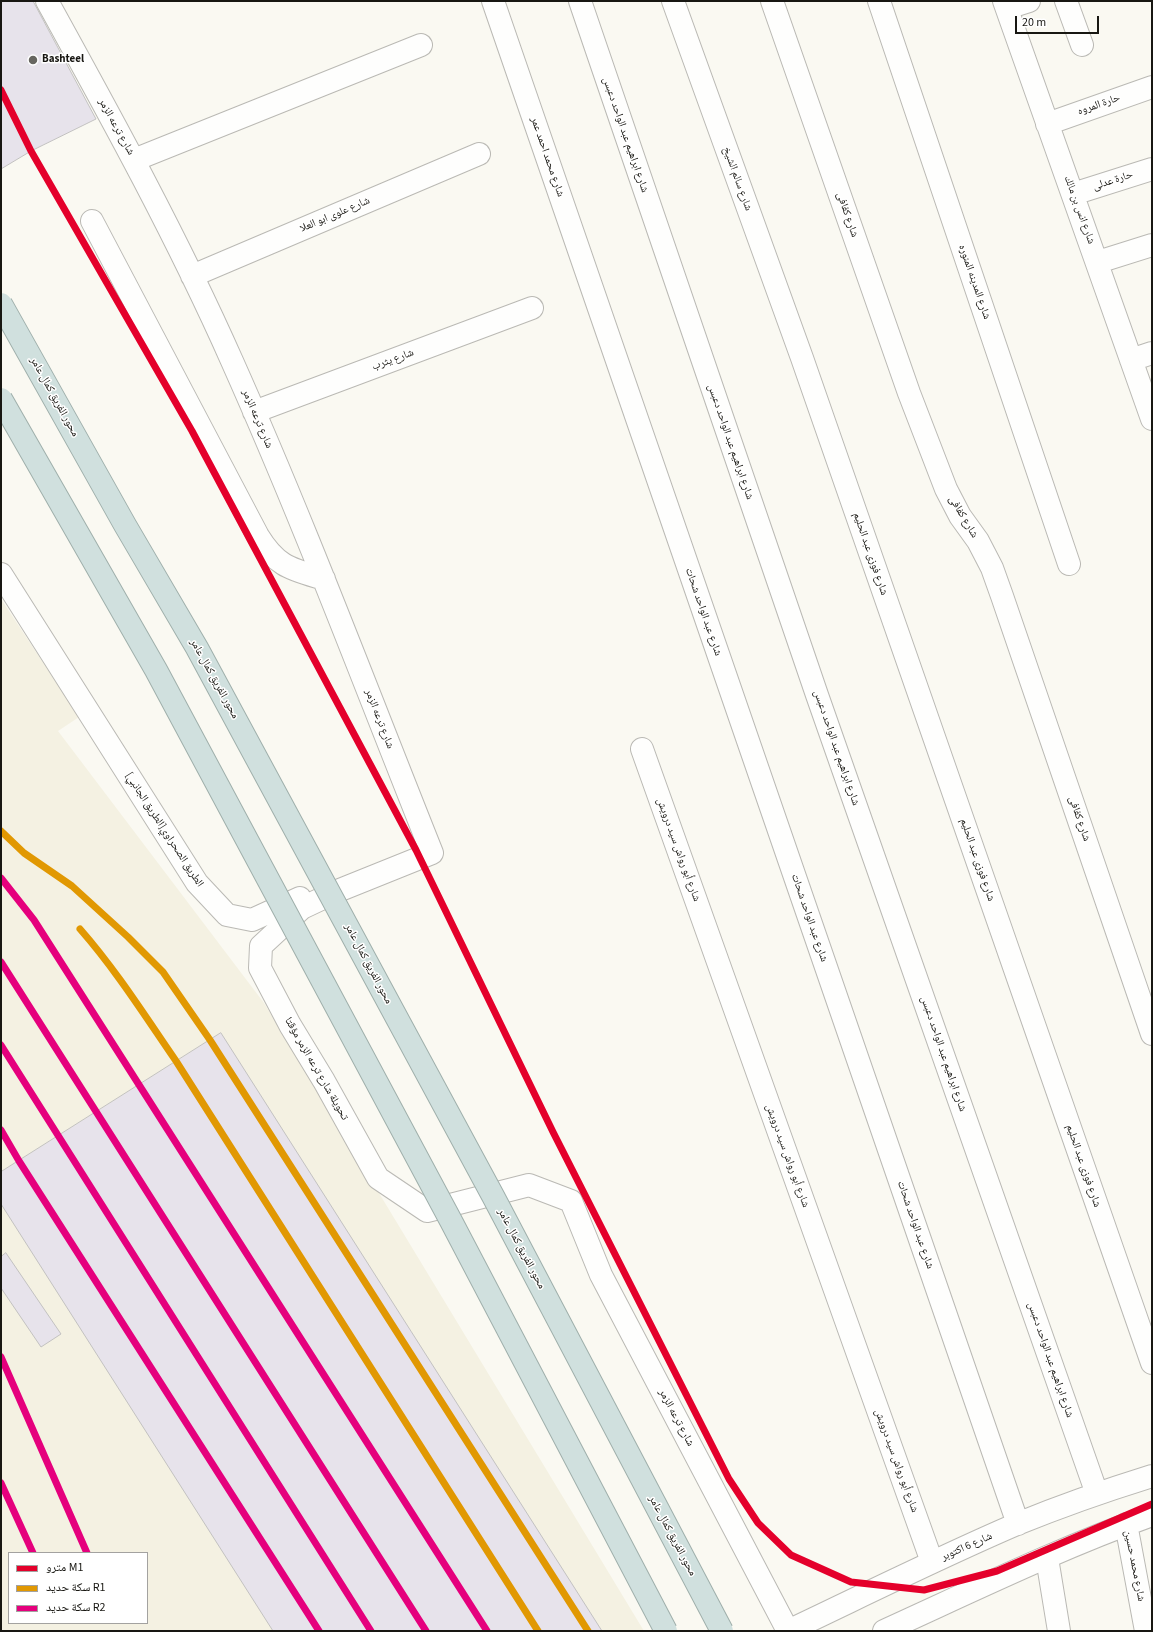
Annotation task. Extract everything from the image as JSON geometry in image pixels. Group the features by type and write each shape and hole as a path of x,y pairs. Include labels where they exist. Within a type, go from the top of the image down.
{"highway":[{"name":"محور الفريق كمال عامر","path":"1,304 125,525 197,648 493,1196 722,1631"},
{"path":"1,399 156,670 447,1214 666,1631"}],"street":[{"name":"شارع ترعه الزمر","path":"47,1 134,160 192,276 231,360 324,579 432,853"},
{"name":"شارع محمد احمد عمر","path":"493,1 600,313"},
{"name":"شارع ابراهيم عبد الواحد دعبس","path":"580,1 820,703 1097,1494"},
{"name":"شارع سالم الشيخ","path":"673,1 802,358"},
{"name":"شارع كفافى","path":"772,1 914,408 946,489 960,516 992,568 1152,1034"},
{"name":"شارع المدينه المنوره","path":"878,1 1070,564"},
{"path":"1006,5 1029,1"},
{"path":"1066,1 1082,45"},
{"name":"شارع انس بن مالك","path":"1006,5 1047,124 1098,262 1152,419"},
{"path":"134,160 421,45"},
{"name":"حارة المروه","path":"1047,124 1152,87"},
{"name":"شارع علوى ابو العلا","path":"192,276 479,154"},
{"name":"حارة عدلى","path":"1073,194 1152,168"},
{"path":"92,221 267,551 279,562 291,569 324,579"},
{"path":"1098,262 1152,245"},
{"name":"شارع يثرب","path":"254,412 532,308"},
{"name":"شارع عبد الواحد شحات","path":"600,313 1018,1524"},
{"path":"1131,360 1152,353"},
{"name":"شارع فوزى عبد الحليم","path":"802,358 1152,1363"},
{"name":"الطريق الصحراوي[الطريق الجانبي]","path":"1,574 197,883 228,915 252,920 345,876 411,850 421,848 432,853"},
{"name":"شارع أبو رواش سيد درويش","path":"642,749 932,1562"},
{"name":"تحويلة شارع ترعه الزمر مؤقتا","path":"432,853 340,890 302,908 261,946 260,968 290,1025 324,1081 378,1178 427,1211 529,1185 571,1201"},
{"name":"شارع ترعه الزمر","path":"571,1201 601,1275 788,1631"},
{"name":"شارع 6 اكتوبر","path":"788,1631 932,1562 1018,1524 1097,1494 1152,1476"},
{"path":"884,1631 1047,1558 1126,1524 1152,1515"},
{"name":"شارع محمد حسين","path":"1126,1524 1146,1631"},
{"path":"1047,1558 1059,1631"}],"shaded area":[{"path":"1,599 79,717 58,731 264,1003 644,1631 1,1631"}],"building":[{"name":"Bashteel","path":"1,1 33,1 96,119 31,151 1,169"},
{"path":"221,1033 602,1631 273,1631 1,1204 1,1172"},
{"path":"6,1253 61,1334 41,1347 1,1288 1,1257"}],"metro line":[{"name":"M1","path":"1,90 31,151 192,431 416,850 553,1132 729,1479 758,1523 791,1555 851,1582 924,1590 997,1571 1152,1504"}],"rail line":[{"name":"R1","path":"1,831 24,853 72,886 128,937 163,972 210,1040 588,1631"},
{"name":"R2","path":"1,878 34,920 487,1631"},
{"name":"R1","path":"80,929 118,977 176,1061 538,1631"},
{"name":"R2","path":"1,962 426,1631"},
{"name":"R2","path":"1,1045 371,1631"},
{"name":"R2","path":"1,1130 19,1161 319,1631"},
{"name":"R2","path":"1,1357 87,1552"},
{"name":"R2","path":"1,1483 33,1552"}],"place":[{"name":"Bashteel","path":"33,60"}]}
